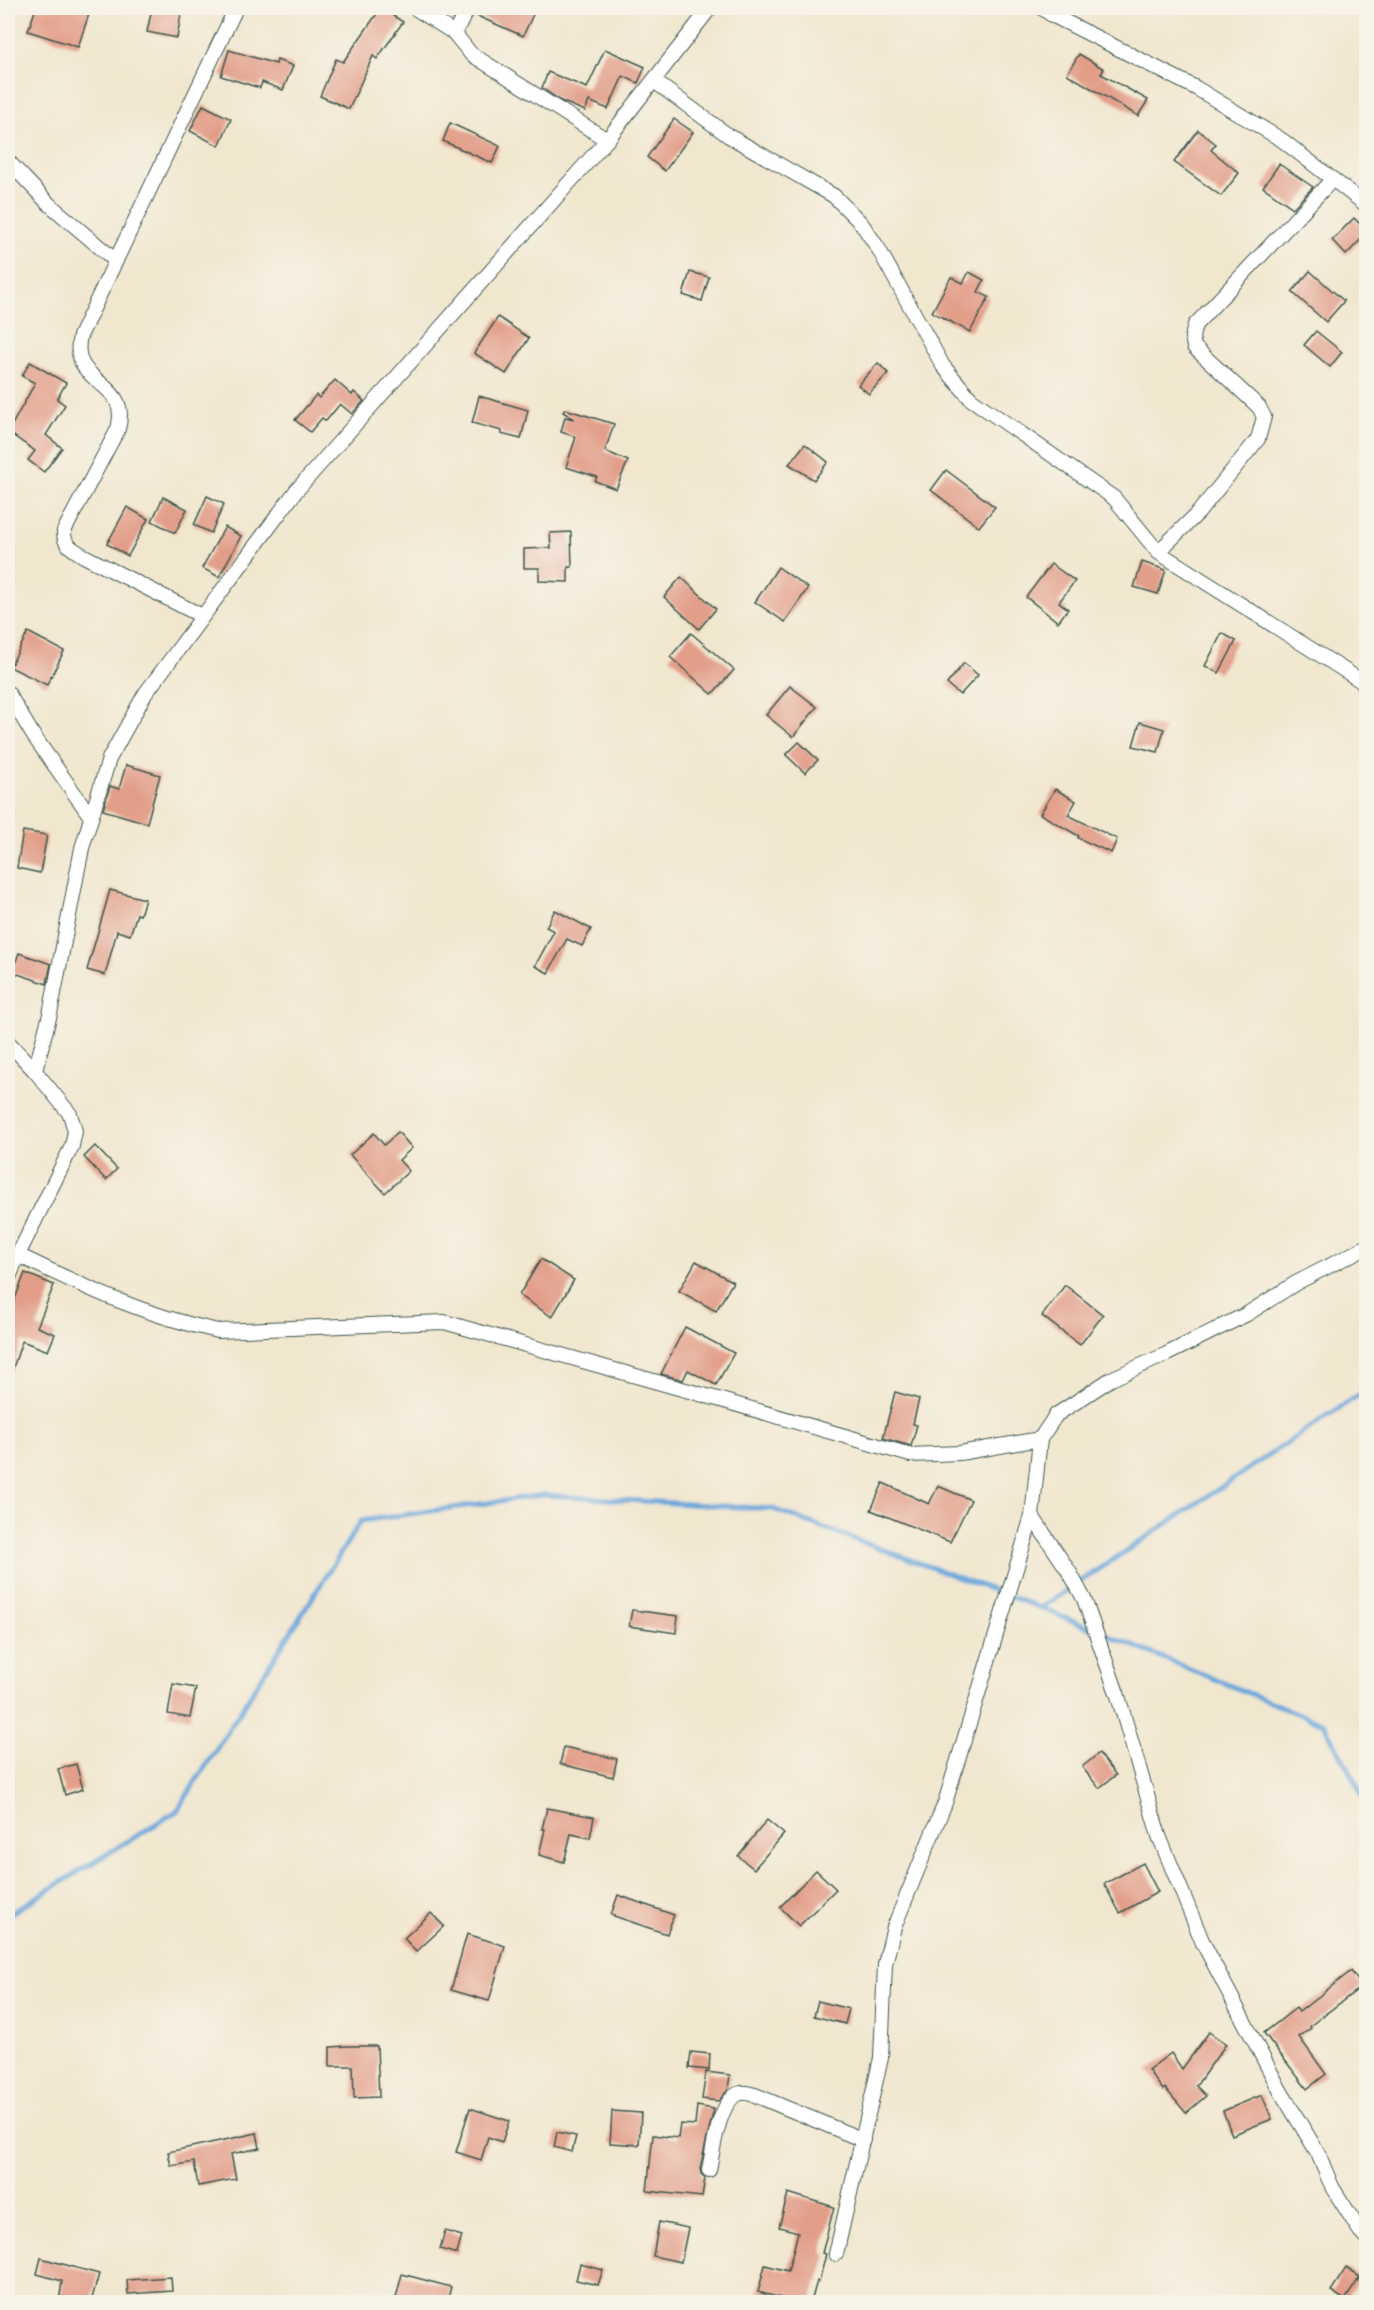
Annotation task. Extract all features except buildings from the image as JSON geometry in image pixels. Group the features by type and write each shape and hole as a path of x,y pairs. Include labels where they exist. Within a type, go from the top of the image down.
{"street":[{"path":"202,616 84,556 69,547 63,539 64,531 121,420 117,399 86,372 78,352 80,336 236,8"},
{"path":"415,8 454,33 471,54 607,140"},
{"path":"454,33 469,8"},
{"path":"35,1071 50,1014 82,848 91,817 109,759 145,694 296,491 607,140 710,8"},
{"path":"1042,8 1196,88 1282,140 1366,205"},
{"path":"654,81 729,136 834,196 849,209 878,248 943,366 971,399 1114,498 1158,552 1366,684"},
{"path":"8,161 49,204 116,261"},
{"path":"1158,552 1206,504 1258,439 1263,424 1263,413 1259,407 1194,347 1192,337 1195,325 1332,180"},
{"path":"8,693 33,735 91,817"},
{"path":"8,1042 70,1114 75,1131 72,1146 8,1280"},
{"path":"836,2254 881,2058 885,1964 894,1927 945,1803 1032,1516 1040,1439 1056,1415 1111,1379 1247,1314 1296,1283 1366,1247"},
{"path":"18,1255 107,1298 160,1317 218,1331 444,1322 910,1455 960,1453 1040,1439"},
{"path":"1032,1516 1079,1588 1092,1620 1118,1696 1159,1836 1203,1943 1281,2092 1318,2153 1332,2187 1360,2231 1366,2236"},
{"path":"709,2170 718,2125 724,2110 733,2097 742,2092 755,2095 863,2140"}],"waterway":[{"path":"1041,1608 1366,1390"},
{"path":"8,1915 177,1811 361,1521 542,1495 773,1509 1041,1608 1324,1724 1366,1802"}]}
